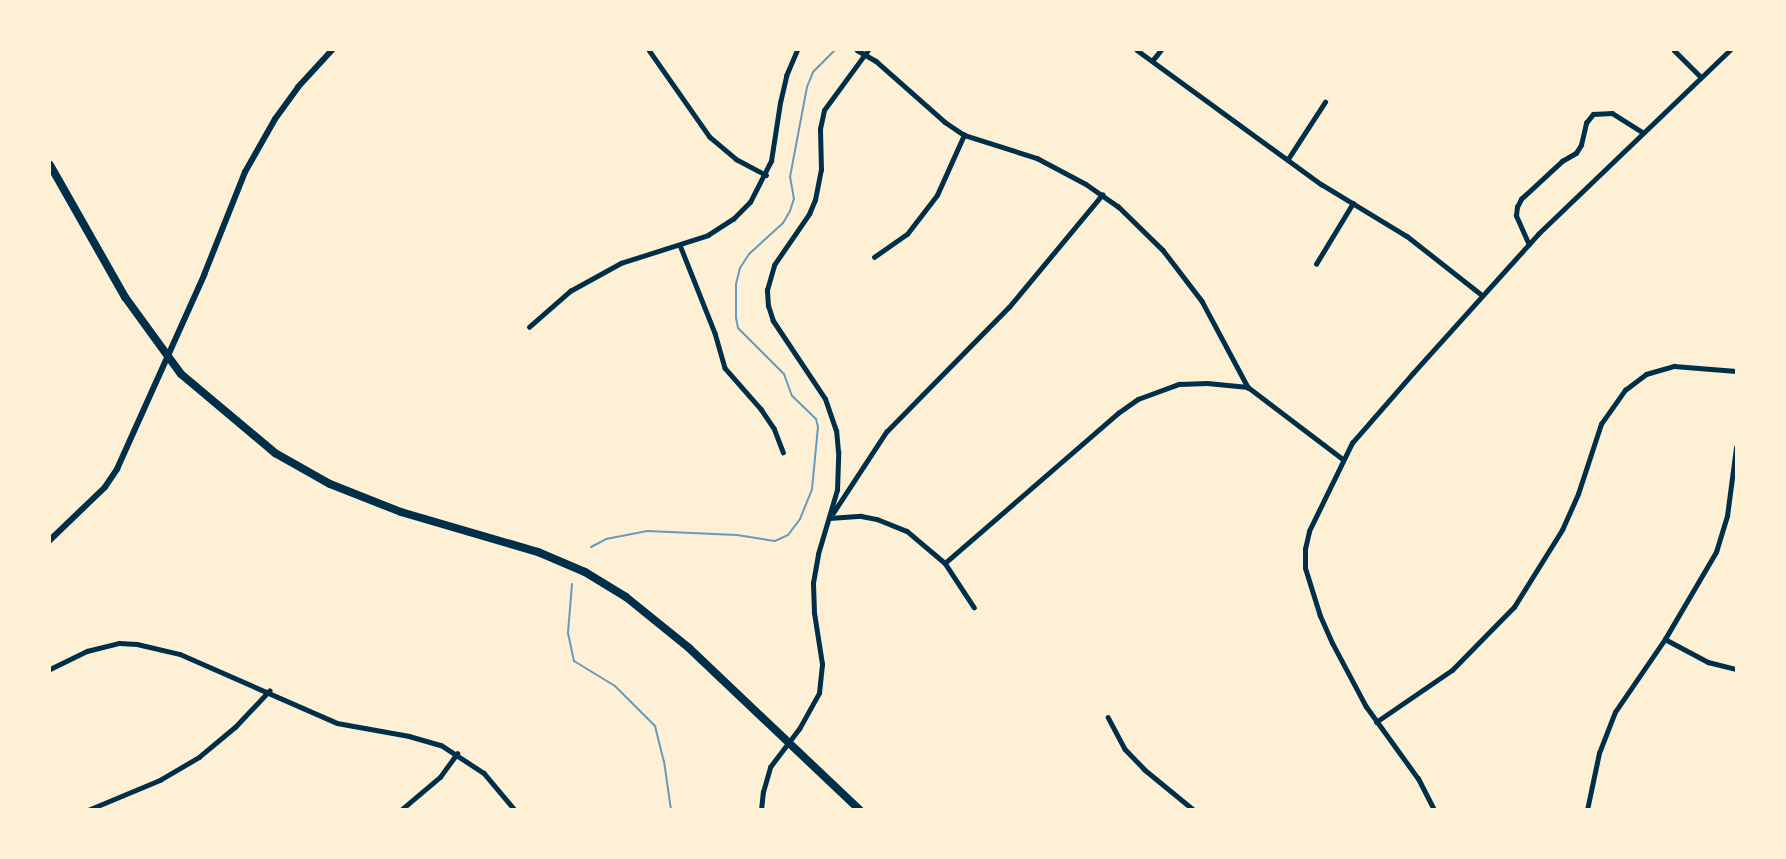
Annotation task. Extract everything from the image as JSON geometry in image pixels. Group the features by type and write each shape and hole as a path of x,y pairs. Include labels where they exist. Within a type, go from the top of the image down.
{"main road":[{"path":"50,165 125,297 181,374 275,453 330,483 401,512 538,552 585,572 626,597 689,648 860,810"}],"street":[{"path":"50,540 105,487 117,469 204,275 245,172 275,119 298,87 332,50"},
{"path":"649,50 710,137 736,159 766,175"},
{"path":"529,327 570,291 621,263 708,235 733,219 750,202 766,175 775,147 786,76 797,50"},
{"path":"857,50 867,52 964,135 1037,158 1065,171 1118,206 1183,274 1202,301 1248,387 1343,459"},
{"path":"1137,50 1321,184 1407,236 1482,295"},
{"path":"1152,61 1161,50"},
{"path":"1674,50 1700,76"},
{"path":"1434,810 1418,779 1376,722 1332,643 1320,616 1305,568 1305,549 1309,531 1352,443 1529,244 1700,76 1730,50"},
{"path":"761,810 769,770 800,729 819,693 822,664 814,613 813,584 818,554 837,490 838,452 833,420 813,377 773,321 767,290 774,265 809,214 815,200 821,170 820,129 824,110 867,52"},
{"path":"1288,159 1325,102"},
{"path":"1529,244 1516,216 1517,207 1521,199 1562,161 1576,153 1581,145 1586,123 1593,114 1612,113 1642,132"},
{"path":"874,257 907,234 937,195 964,135"},
{"path":"829,518 886,432 1009,307 1102,195"},
{"path":"1316,264 1353,203"},
{"path":"680,245 716,333 725,368 761,409 774,428 783,452"},
{"path":"1376,722 1452,670 1514,607 1562,530 1578,494 1601,424 1625,390 1646,374 1674,366 1737,371"},
{"path":"945,563 1118,413 1138,399 1179,384 1207,382 1248,387"},
{"path":"1587,810 1599,753 1607,729 1624,696 1665,639 1716,552 1727,516 1737,448"},
{"path":"829,518 861,516 893,524 919,539 945,563 974,607"},
{"path":"1665,639 1708,662 1737,669"},
{"path":"50,669 101,646 137,644 180,654 269,691 337,723 408,736 441,745 484,773 515,810"},
{"path":"88,810 139,790 199,757 235,727 269,691"},
{"path":"1108,717 1125,749 1144,769 1194,810"},
{"path":"400,810 440,777 457,754"}],"waterway":[{"path":"591,547 606,539 647,531 737,535 775,541 788,535 800,519 812,489 818,427 816,419 792,396 784,374 738,328 736,284 740,268 749,254 783,223 790,211 794,199 790,177 807,87 813,72 835,50"},
{"path":"572,584 568,633 574,661 615,686 655,726 664,761 671,810"}]}
